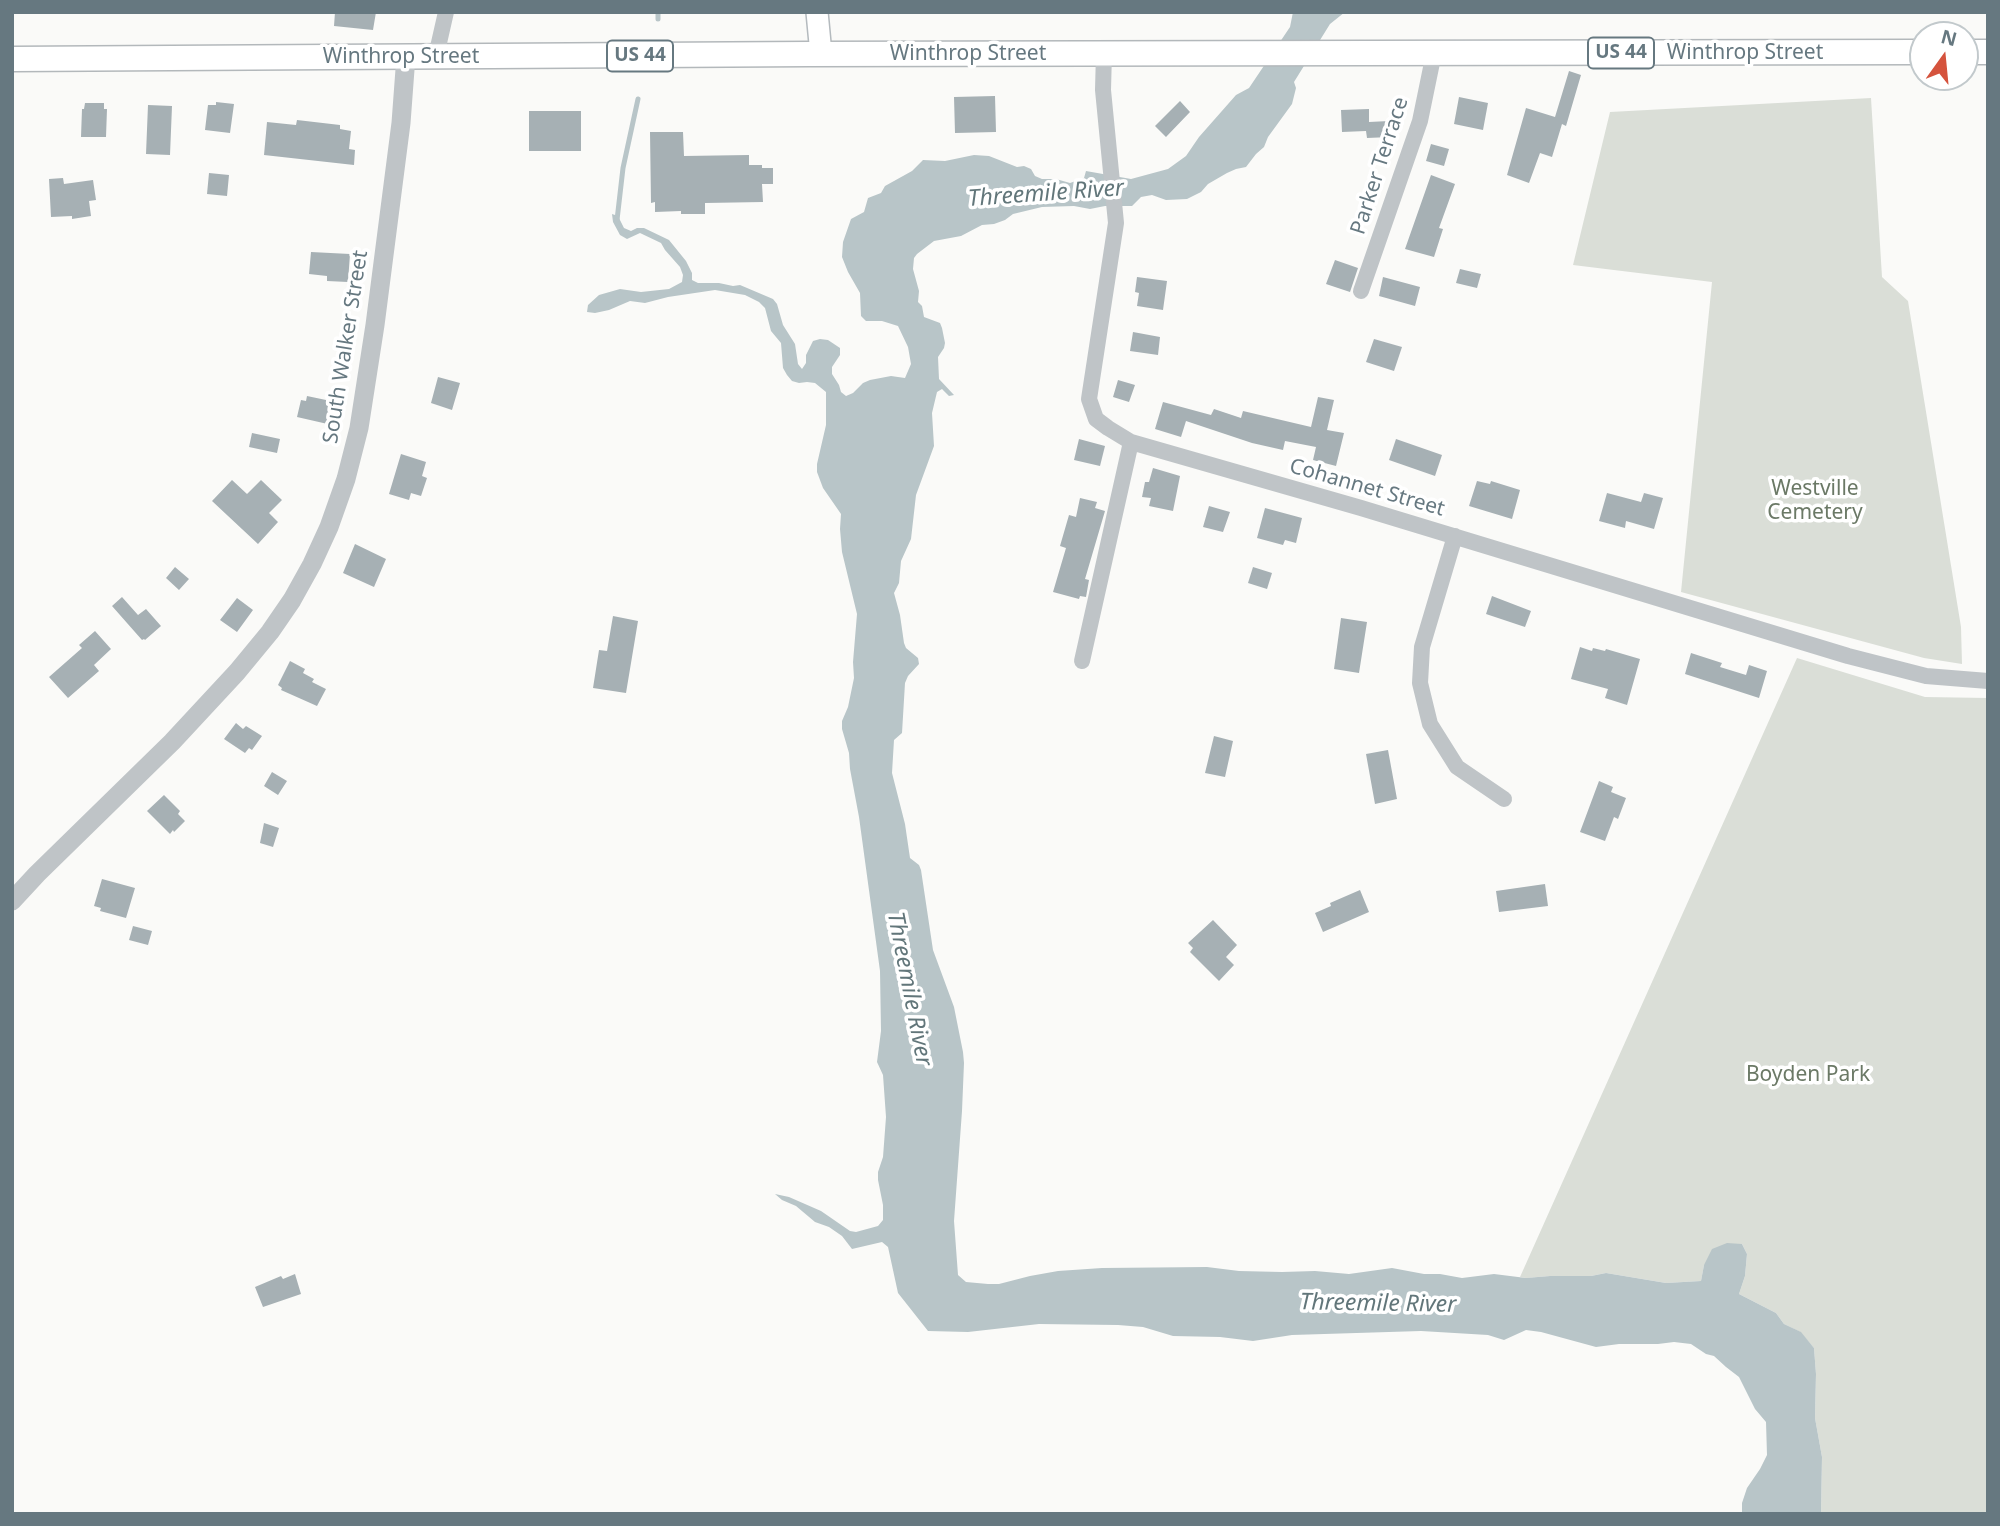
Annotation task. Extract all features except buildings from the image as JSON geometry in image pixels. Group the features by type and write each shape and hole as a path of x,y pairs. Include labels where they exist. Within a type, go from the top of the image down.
{"highway":[{"name":"Winthrop Street","path":"12,59 1909,52"}],"main road":[{"path":"817,12 821,54"}],"street":[{"path":"436,56 446,12"},
{"name":"Parker Terrace","path":"1362,291 1420,121 1434,53"},
{"name":"Cohannet Street","path":"1104,54 1103,90 1116,216 1088,399 1096,419 1131,442 1455,536 1847,656 1926,676 1988,681"},
{"name":"South Walker Street","path":"12,901 172,742 237,672 277,622 312,564 346,479 359,428 375,325 407,56"},
{"path":"1082,661 1131,442"},
{"path":"1455,536 1422,647 1420,683 1430,724 1457,767 1504,799"}],"green space":[{"name":"Westville Cemetery","path":"1871,98 1882,277 1908,301 1961,627 1962,664 1924,658 1681,592 1712,282 1573,265 1610,112"},
{"name":"Boyden Park","path":"1797,658 1925,697 1988,698 1988,1514 1821,1514 1822,1457 1815,1418 1814,1348 1800,1332 1784,1324 1776,1313 1739,1294 1745,1276 1747,1254 1742,1244 1704,1265 1701,1281 1666,1283 1606,1273 1591,1276 1520,1277"}],"water":[{"name":"Threemile River","path":"1293,12 1345,12 1330,24 1294,82 1296,88 1292,104 1268,137 1264,147 1246,167 1227,173 1187,199 1166,200 1152,195 1141,197 1132,206 1090,209 1074,206 1042,207 1013,214 1005,220 982,225 961,236 934,241 914,258 918,302 922,306 924,317 940,323 942,328 945,343 938,357 939,379 954,395 949,396 942,389 937,392 932,413 934,446 916,495 911,539 901,561 899,583 894,593 904,643 918,658 919,664 905,683 902,733 894,740 892,773 905,824 910,858 921,870 933,950 954,1007 963,1052 962,1111 954,1221 958,1275 966,1282 999,1284 1058,1271 1102,1268 1207,1267 1239,1271 1349,1274 1392,1268 1462,1278 1494,1274 1526,1278 1606,1273 1666,1283 1701,1281 1704,1265 1712,1249 1727,1243 1742,1244 1747,1254 1745,1276 1739,1294 1776,1313 1784,1324 1801,1332 1814,1348 1815,1418 1822,1457 1821,1514 1742,1514 1747,1488 1767,1455 1766,1422 1755,1409 1739,1377 1714,1356 1691,1344 1674,1342 1596,1347 1526,1330 1504,1340 1488,1335 1421,1331 1292,1335 1253,1341 1173,1336 1143,1327 1118,1325 1039,1324 968,1332 928,1331 898,1293 888,1247 882,1242 852,1249 842,1236 815,1222 796,1206 775,1194 821,1211 850,1231 878,1226 883,1220 878,1180 886,1117 883,1075 877,1062 881,1031 880,971 849,753 842,729 854,678 857,614 842,552 841,514 823,488 817,472 826,425 826,392 815,383 792,381 783,368 781,343 771,331 765,308 745,295 715,290 645,303 630,301 609,310 587,312 588,305 599,295 620,289 641,292 669,289 682,282 680,267 661,243 640,233 627,239 620,235 612,214 618,216 624,228 631,231 644,228 669,240 686,261 692,273 692,280 698,283 740,285 773,299 783,325 795,344 798,364 802,369 813,341 828,340 840,348 832,374 846,396 870,380 891,376 905,378 911,364 908,347 898,326 882,321 866,321 861,316 860,293 842,257 843,242 851,219 864,212 868,198 881,193 885,186 912,171 923,160 945,161 974,155 989,156 1017,167 1024,166 1042,179 1070,183 1084,178 1086,171 1131,179 1168,169 1186,156 1236,95 1249,88 1290,27"}],"waterway":[{"path":"658,12 658,19"},
{"path":"617,220 623,168 638,99"}]}
